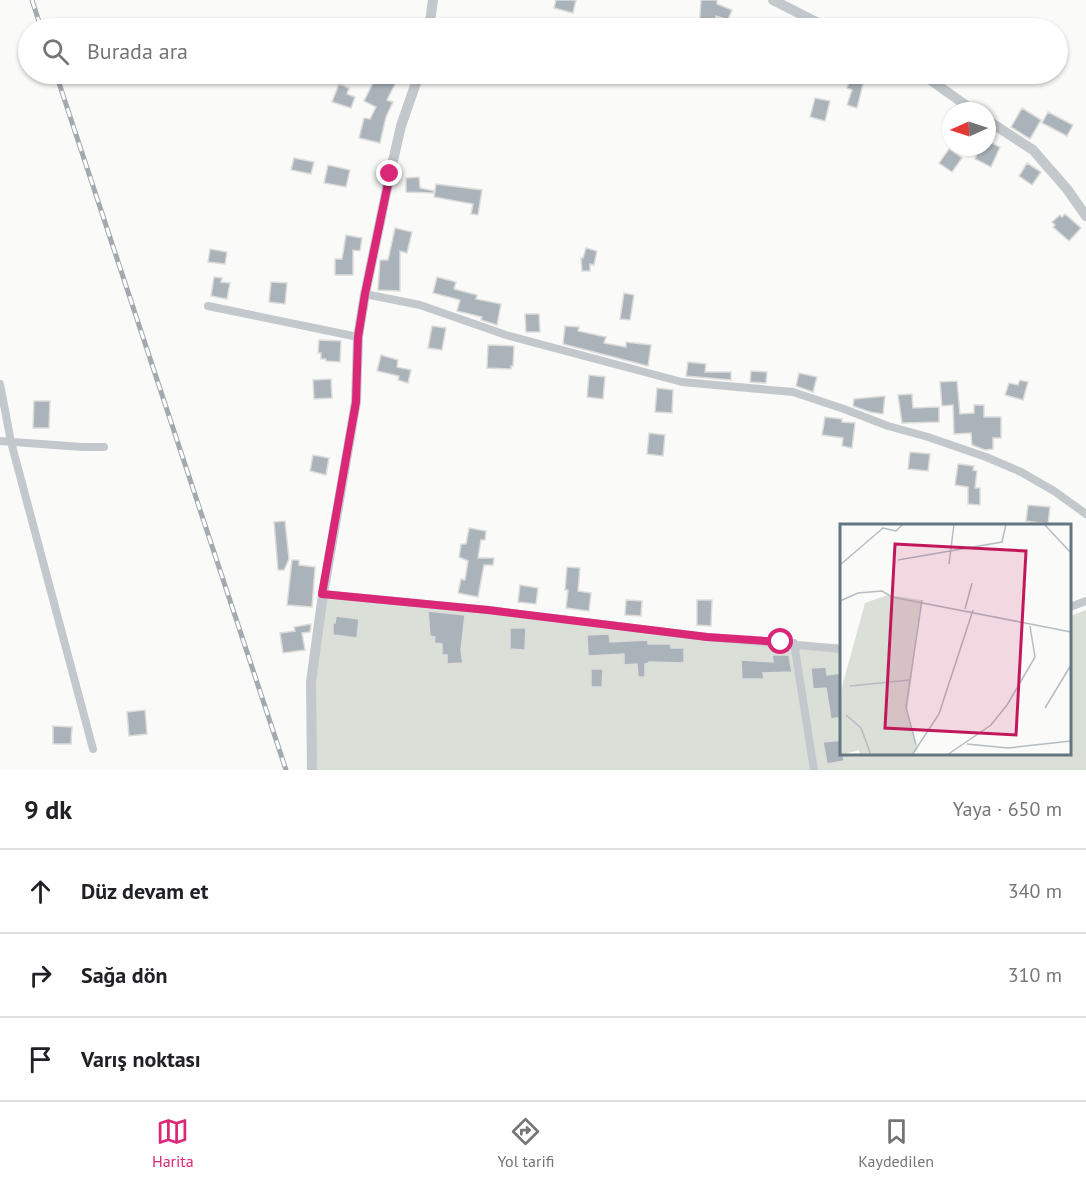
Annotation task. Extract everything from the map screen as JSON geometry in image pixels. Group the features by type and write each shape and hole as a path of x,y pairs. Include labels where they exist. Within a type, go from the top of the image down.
{"street":[{"path":"430,18 433,0"},
{"path":"773,0 808,18"},
{"path":"312,770 311,682 322,594 356,402 358,337 401,126 415,84"},
{"path":"936,84 961,102"},
{"path":"996,126 1033,150 1067,189 1086,216"},
{"path":"365,294 420,305 506,335 682,382 793,392 888,426 986,457 1029,477 1086,514"},
{"path":"208,306 358,337"},
{"path":"0,384 11,442 93,749"},
{"path":"0,441 104,447"},
{"path":"322,594 488,610 707,637 840,649"},
{"path":"1071,607 1086,601"},
{"path":"794,643 814,770"}],"shaded area":[{"path":"323,594 794,643 840,644 840,755 1071,755 1071,616 1086,610 1086,770 307,770"}],"building":[{"path":"556,0 576,0 573,13 554,8"},
{"path":"701,0 717,0 717,4 732,10 729,18 716,16 716,18 700,18"},
{"path":"339,84 349,88 347,94 355,97 351,108 332,102"},
{"path":"372,84 395,84 387,100 393,102 386,117 380,143 359,138 364,118 370,119 376,107 364,101"},
{"path":"848,84 863,84 857,108 847,105 852,90 847,88"},
{"path":"815,98 830,101 825,121 810,117"},
{"path":"1022,108 1041,120 1030,139 1011,127"},
{"path":"1048,112 1073,125 1067,136 1042,123"},
{"path":"944,156 962,158 952,172 939,163"},
{"path":"976,156 996,156 991,167 975,159"},
{"path":"294,158 314,162 311,174 291,170"},
{"path":"1027,163 1041,172 1032,185 1019,176"},
{"path":"328,165 350,170 346,187 324,183"},
{"path":"419,177 420,188 434,191 434,193 406,192 406,178"},
{"path":"436,184 482,190 478,215 471,214 473,204 434,197"},
{"path":"1065,214 1081,228 1069,241 1053,227 1055,225 1052,222"},
{"path":"395,228 412,232 407,253 400,251 400,291 378,290 380,260 388,260"},
{"path":"346,235 362,238 360,251 353,250 353,275 335,275 335,259 342,259"},
{"path":"586,248 597,251 594,265 590,264 590,271 582,271 581,258"},
{"path":"210,249 227,252 225,264 208,262"},
{"path":"214,277 222,278 221,282 230,283 227,299 211,296"},
{"path":"437,277 456,282 454,289 477,295 476,299 501,304 497,325 481,320 482,317 457,311 460,300 433,293"},
{"path":"271,282 287,283 285,304 269,302"},
{"path":"624,293 634,295 630,320 620,319"},
{"path":"525,314 539,314 540,332 526,332"},
{"path":"432,326 446,328 442,350 428,348"},
{"path":"565,326 579,327 578,331 606,337 604,343 626,347 626,342 651,345 648,366 563,344"},
{"path":"319,340 341,341 340,362 321,359 321,353 318,353"},
{"path":"488,345 514,346 511,369 487,368"},
{"path":"381,355 398,360 397,367 411,370 408,383 398,380 399,376 377,371"},
{"path":"688,362 706,364 705,372 731,372 731,380 686,376"},
{"path":"751,371 767,372 766,383 750,382"},
{"path":"799,373 817,377 813,392 796,386"},
{"path":"589,375 605,377 603,399 587,397"},
{"path":"331,379 332,398 314,399 313,380"},
{"path":"1020,380 1028,382 1023,400 1005,395 1009,383 1018,385"},
{"path":"957,381 960,414 974,413 974,405 984,405 984,417 1001,417 1001,438 993,438 993,449 985,450 972,445 971,433 954,434 953,405 942,406 940,382"},
{"path":"657,388 673,390 672,413 655,412"},
{"path":"912,394 913,408 939,407 939,422 902,423 898,395"},
{"path":"885,396 883,414 853,406 854,399"},
{"path":"34,401 50,401 49,428 33,428"},
{"path":"825,417 855,423 852,448 842,446 843,438 822,435"},
{"path":"649,433 665,435 663,456 647,454"},
{"path":"910,452 930,454 928,471 908,469"},
{"path":"313,455 329,458 326,475 310,471"},
{"path":"958,464 974,466 973,470 977,471 975,488 980,488 980,505 968,504 968,487 955,485"},
{"path":"1028,505 1050,507 1048,524 1026,521"},
{"path":"285,521 289,559 284,570 278,570 274,522"},
{"path":"469,528 486,531 485,540 481,540 478,558 494,558 493,565 484,565 478,597 458,593 461,579 465,580 468,561 459,557 461,544 466,544"},
{"path":"292,560 299,560 299,565 315,567 312,607 287,605"},
{"path":"567,567 580,568 578,591 591,593 589,611 566,608"},
{"path":"520,585 538,588 536,604 518,602"},
{"path":"626,600 642,601 641,616 625,615"},
{"path":"697,600 712,600 711,626 697,625"},
{"path":"428,611 465,615 461,650 463,663 447,664 447,655 442,655 442,644 434,643 435,637 430,636"},
{"path":"336,616 359,619 357,638 333,635 333,623 335,623"},
{"path":"311,624 310,632 302,633 305,650 283,653 280,633 295,631 294,627"},
{"path":"510,628 526,628 525,650 510,649"},
{"path":"609,634 610,642 648,640 648,644 671,644 671,648 684,648 684,663 649,662 645,664 645,677 638,677 637,664 624,665 624,654 588,656 587,635"},
{"path":"772,655 789,655 792,672 763,673 764,679 742,679 741,660 773,662"},
{"path":"826,667 827,675 840,673 840,717 831,719 826,688 813,689 811,668"},
{"path":"591,669 603,669 602,687 591,687"},
{"path":"145,710 147,734 129,736 127,712"},
{"path":"53,726 72,727 71,744 53,744"},
{"path":"840,740 840,755 843,755 844,761 827,764 823,742"}],"railway":[{"path":"32,0 38,18"},
{"path":"59,84 286,770"}],"route":[{"path":"390,174 358,337 356,402 322,594 488,610 707,637 781,642"}]}
